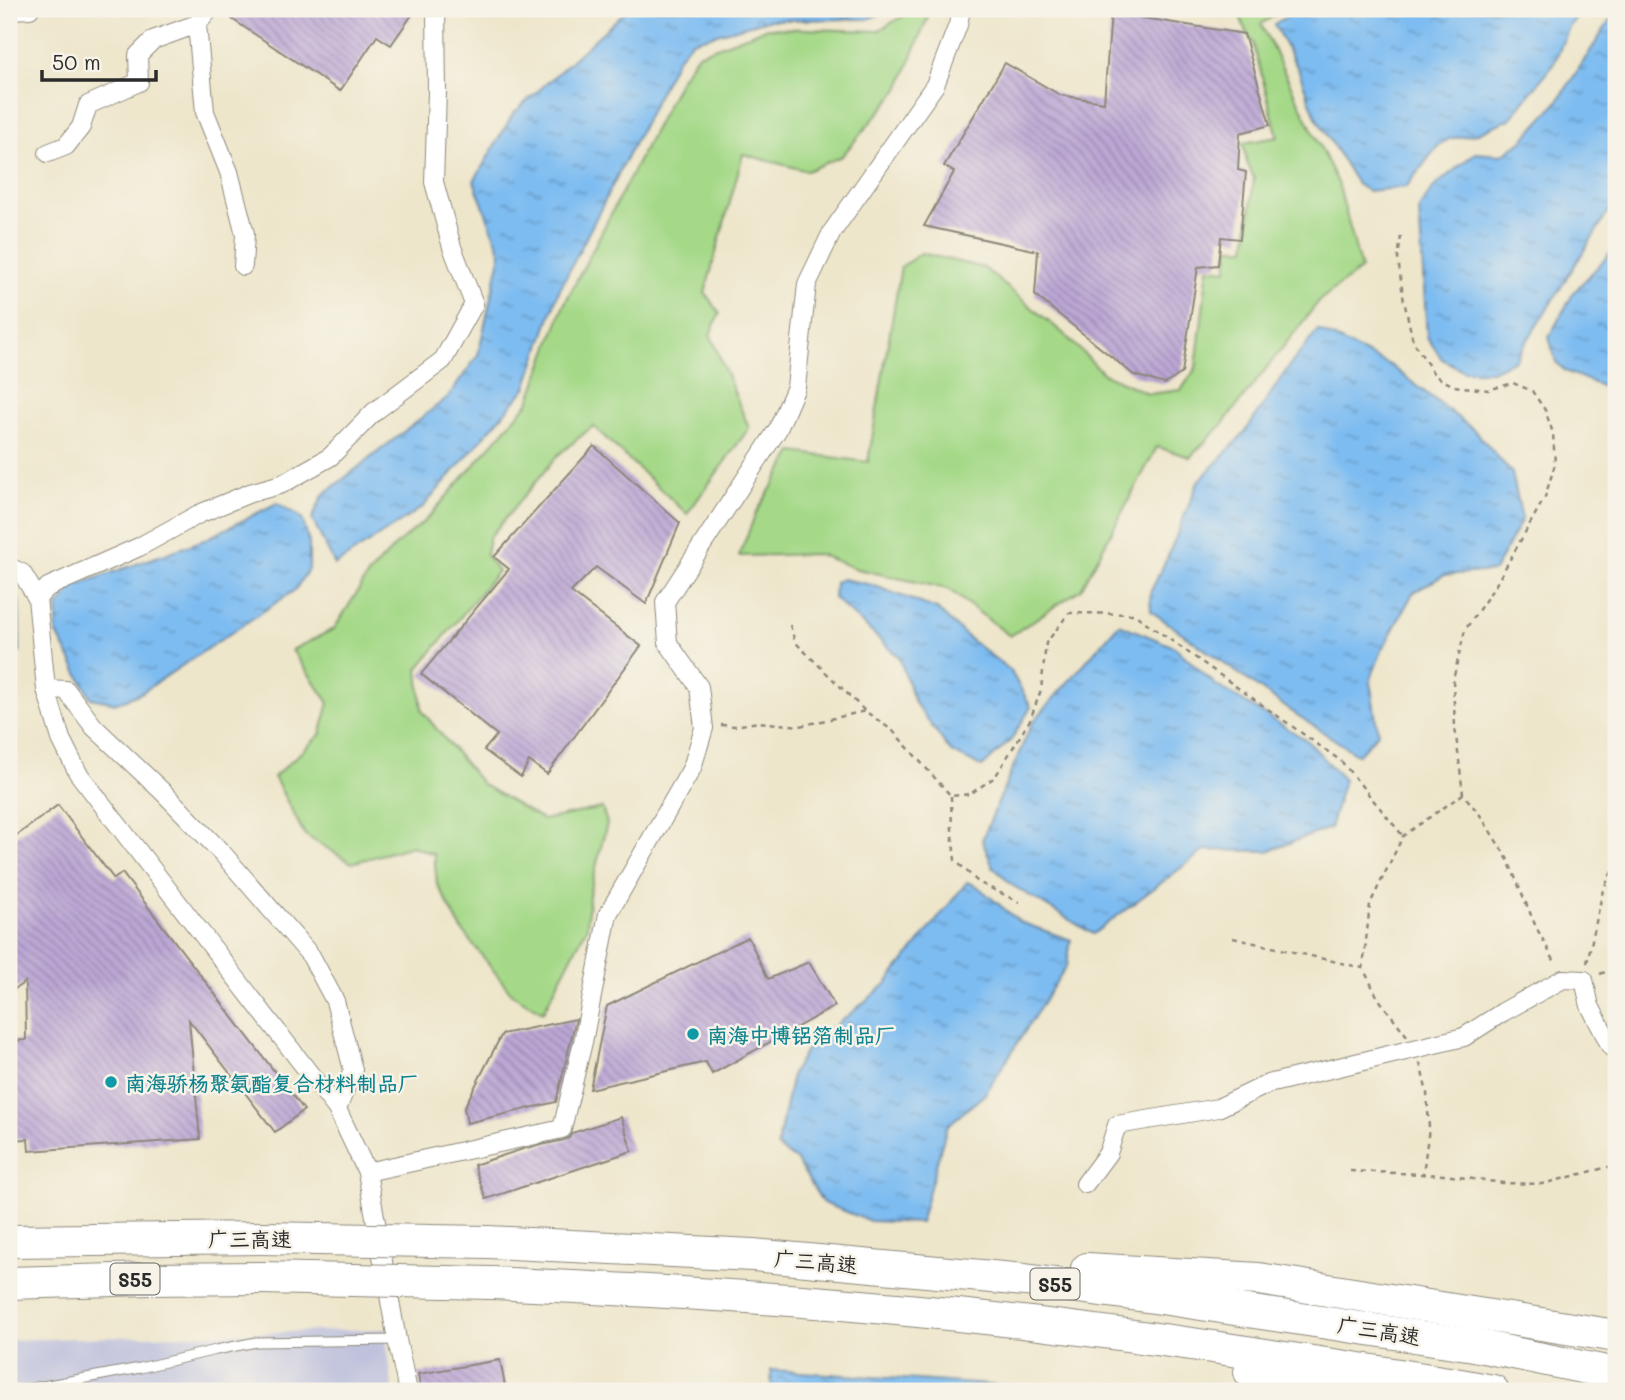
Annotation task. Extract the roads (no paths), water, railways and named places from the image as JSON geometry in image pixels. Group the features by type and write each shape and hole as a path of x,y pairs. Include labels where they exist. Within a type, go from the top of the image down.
{"highway":[{"name":"广三高速","path":"9,1241 261,1238 488,1242 753,1255 1079,1287 1474,1345 1616,1374"},
{"path":"919,1270 1061,1268 1259,1279 1616,1336"},
{"name":"广三高速","path":"9,1283 261,1278 491,1283 761,1298 897,1309 1168,1340 1493,1391"},
{"path":"1030,1323 1345,1391"}],"street":[{"path":"9,10 30,9"},
{"path":"48,153 66,146 81,127 88,105 139,82 138,55 153,40 197,24 210,9"},
{"path":"37,598 48,587 139,547 199,514 250,493 282,484 330,457 374,412 443,360 474,304 452,247 434,182 436,9"},
{"path":"367,1172 562,1129 583,1042 608,914 692,768 704,729 699,687 668,643 665,602 778,429 796,387 807,284 832,232 935,85 958,25 961,9"},
{"path":"197,24 205,112 229,172 245,234 243,266"},
{"path":"9,567 22,573 37,598 46,689 61,738 78,773 337,1109 367,1172 408,1391"},
{"path":"46,689 66,690 94,727 223,854 311,956 335,1001 353,1070 337,1109"},
{"path":"1085,1184 1108,1153 1117,1125 1218,1108 1268,1084 1464,1037 1563,979 1584,980 1590,1006 1611,1047 1616,1051"}],"lane":[{"path":"16,1391 140,1368 256,1342 397,1340"}],"water":[{"path":"628,9 892,9 868,19 768,20 692,41 676,60 558,293 526,388 423,507 335,565 312,519 323,495 448,397 478,355 501,253 474,181 513,114"},
{"path":"1303,9 1582,9 1569,27 1554,63 1510,119 1475,134 1449,139 1438,146 1406,187 1368,191 1357,184 1316,117 1298,69 1274,24"},
{"path":"1616,11 1616,200 1515,360 1492,371 1464,371 1442,359 1427,337 1419,208 1434,187 1475,153 1502,155 1523,140 1558,101"},
{"path":"1616,247 1616,392 1565,371 1556,362 1549,337 1574,292"},
{"path":"1318,330 1390,365 1474,430 1512,473 1522,519 1494,571 1444,575 1413,593 1383,648 1370,681 1378,733 1358,755 1291,711 1151,611 1150,593 1198,482 1245,432 1290,365"},
{"path":"277,503 302,518 309,543 309,568 295,590 141,693 116,703 91,698 56,632 58,607 74,586 204,540"},
{"path":"843,579 872,585 937,609 972,641 1010,670 1031,707 1011,740 982,767 951,752 915,703 899,657 834,598 835,582"},
{"path":"9,595 19,600 20,651 9,668"},
{"path":"1119,624 1175,647 1216,685 1308,741 1344,780 1330,828 1268,851 1205,850 1093,934 1012,885 993,867 982,840 1032,723"},
{"path":"967,882 977,886 1020,922 1071,940 1067,965 985,1094 947,1126 920,1223 870,1221 823,1203 797,1161 777,1147 792,1074 806,1050 885,985"},
{"path":"771,1370 1076,1391 772,1391"}],"place":[{"name":"南海中博铝箔制品厂","path":"693,1034"},
{"name":"南海骄杨聚氨酯复合材料制品厂","path":"111,1082"}]}
